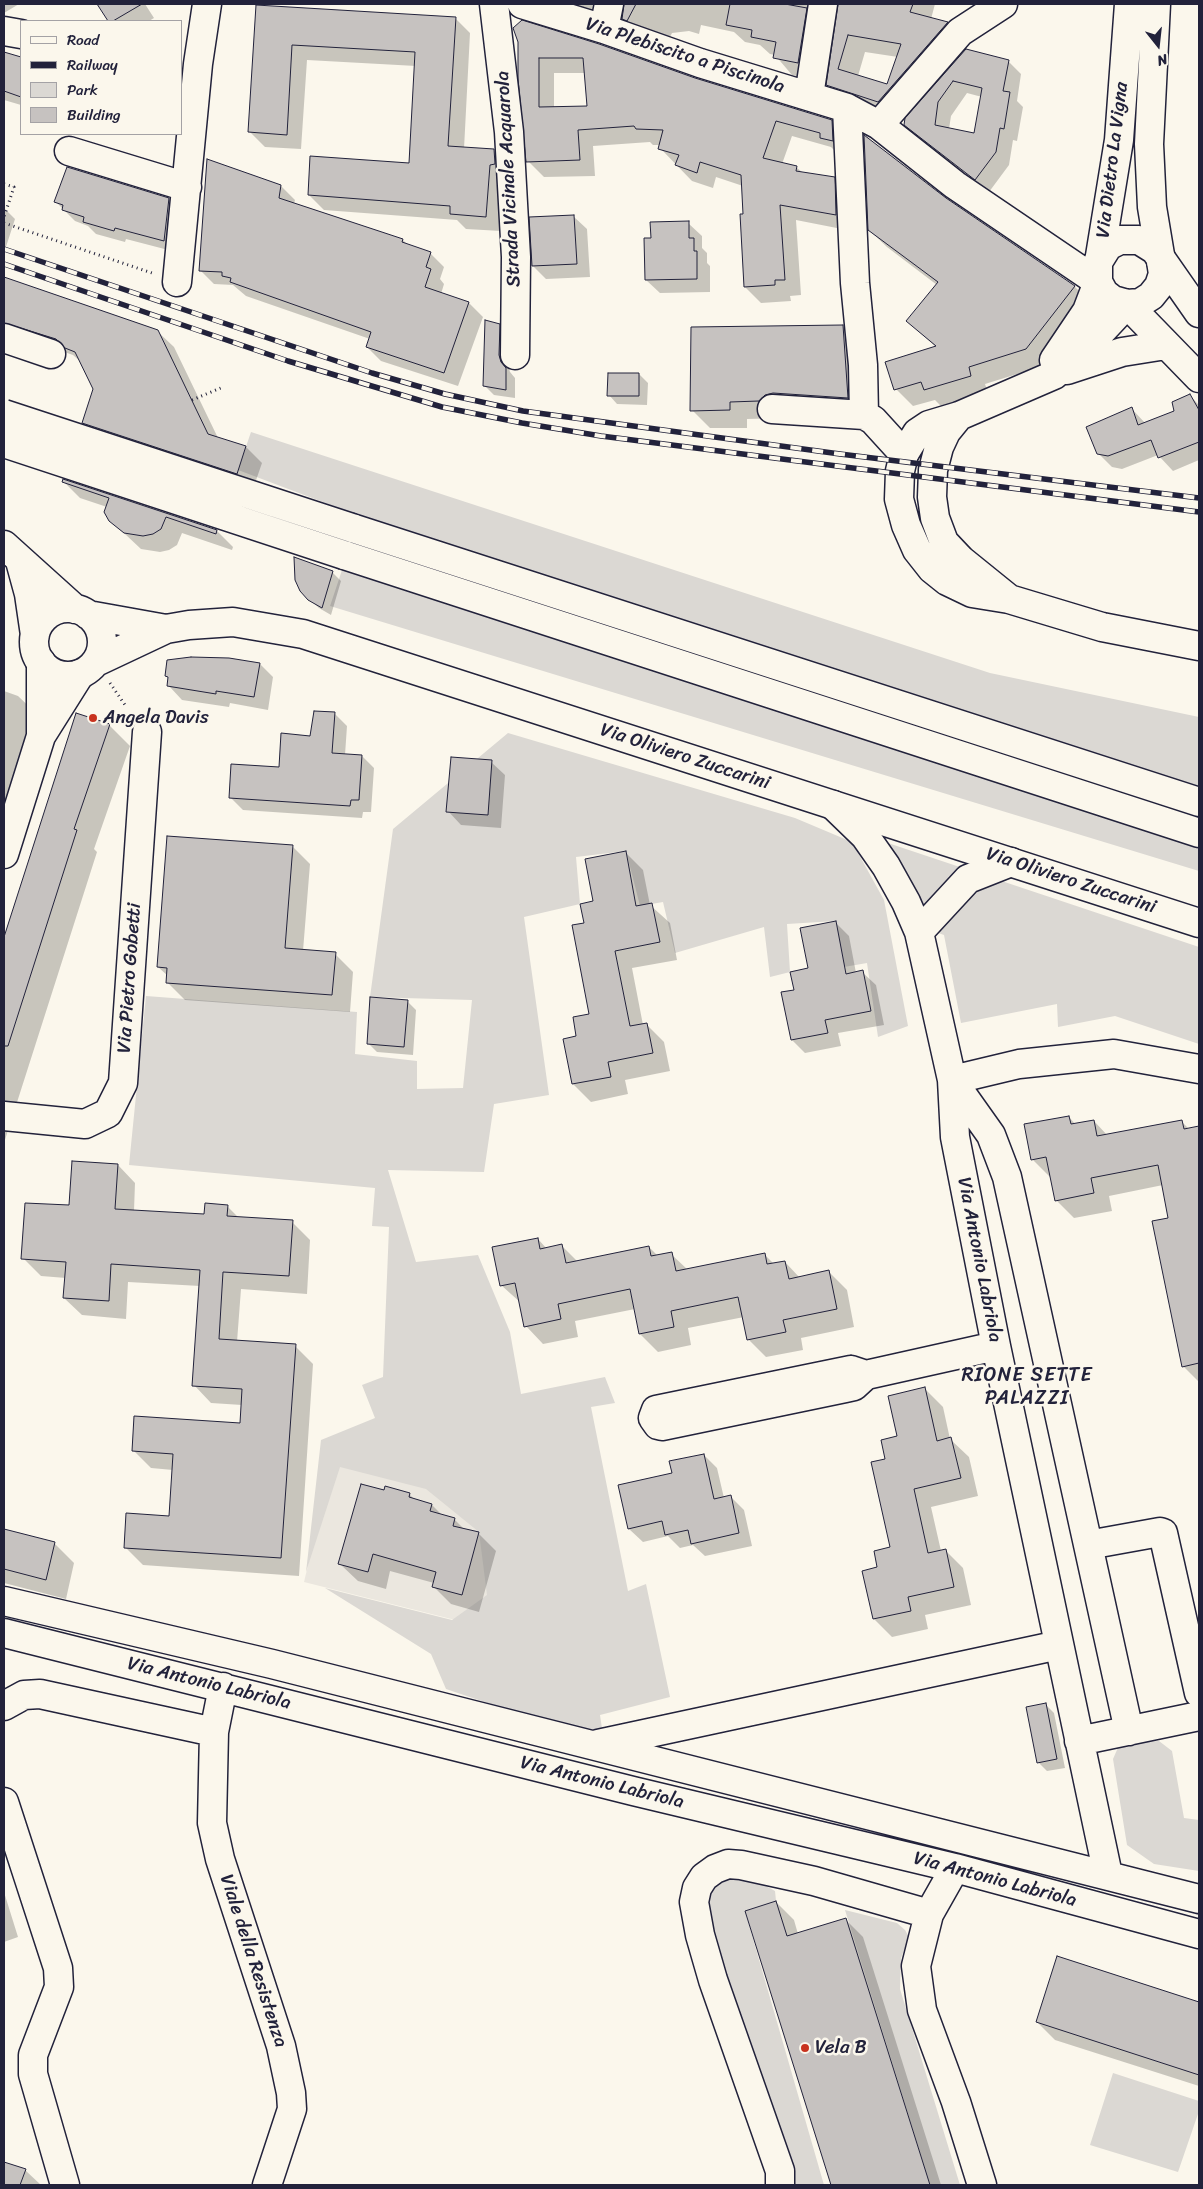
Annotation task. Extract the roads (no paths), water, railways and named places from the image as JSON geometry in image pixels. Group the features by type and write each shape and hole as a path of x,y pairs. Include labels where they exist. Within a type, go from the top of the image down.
{"main road":[{"path":"177,282 187,187 190,62 207,4"},
{"name":"Strada Vicinale Acquarola","path":"494,4 510,151 516,257 515,355"},
{"name":"Via Plebiscito a Piscinola","path":"522,4 606,16 700,63 847,108 879,126 955,185 1099,269"},
{"path":"809,96 823,4"},
{"path":"879,126 960,32 1003,4"},
{"name":"Via Dietro La Vigna","path":"1045,379 1076,330 1094,296 1119,140 1129,4"},
{"name":"Via Dietro La Vigna","path":"1156,4 1149,144 1152,207 1161,261"},
{"path":"4,31 20,34"},
{"path":"847,108 855,283 869,418 904,454"},
{"path":"69,151 187,187"},
{"path":"1161,261 1162,280 1155,292 1146,300 1127,304 1113,300 1104,293 1099,269 1114,243 1132,238 1150,245 1199,313"},
{"path":"1127,304 1199,378"},
{"path":"1045,379 1084,350 1127,304"},
{"path":"4,338 51,354"},
{"path":"1166,345 1122,352 1045,379 959,416 929,425 917,434 904,454 900,471 899,500 906,526 916,550 932,569 947,581 972,593 1009,599 1102,627 1199,646"},
{"path":"772,410 929,425"},
{"path":"4,414 1199,802"},
{"path":"959,416 946,432 933,470 932,497 935,518 944,542 960,560 1009,599"},
{"path":"4,443 1199,833"},
{"path":"12,553 81,612 96,622 102,637 101,653 95,672 41,736"},
{"path":"4,854 41,736 41,662 36,654 29,594 12,553"},
{"name":"Via Oliviero Zuccarini","path":"35,635 45,618 54,612 81,612 166,629 210,622 233,622 306,634 1199,923"},
{"name":"Via Oliviero Zuccarini","path":"41,662 58,675 69,676 95,672 166,629"},
{"name":"Via Pietro Gobetti","path":"4,1116 85,1124 108,1113 123,1084 147,732"},
{"name":"Via Antonio Labriola","path":"833,806 865,836 886,866 906,902 919,932 952,1080 955,1137 996,1346 1108,1875"},
{"path":"919,932 968,879 1011,862"},
{"path":"1129,1731 1007,1177 991,1135 952,1080 1019,1064 1114,1054 1199,1069"},
{"path":"866,1375 859,1371 842,1371 656,1410 653,1418 658,1425 662,1426 845,1388 854,1386 866,1375 996,1346"},
{"path":"1088,1545 1160,1532 1166,1536 1199,1693"},
{"name":"Via Antonio Labriola","path":"4,1601 272,1664 1199,1899"},
{"name":"Via Antonio Labriola","path":"4,1633 632,1791 955,1868 1199,1934"},
{"name":"Via Antonio Labriola","path":"593,1745 1059,1645"},
{"name":"Viale della Resistenza","path":"223,1687 214,1732 212,1823 220,1859 282,2046 291,2092 292,2109 267,2185"},
{"path":"4,1706 24,1695 40,1694 214,1732"},
{"path":"1079,1741 1199,1716"},
{"path":"4,1802 58,1968 59,1987 33,2055 33,2074 65,2185"},
{"path":"780,2185 780,2171 713,1980 700,1935 694,1902 697,1888 704,1877 715,1868 728,1864 742,1864 814,1880 929,1914"},
{"path":"955,1868 929,1914 916,1966 922,2010 956,2102 982,2185"}],"railway":[{"path":"4,249 372,373 445,394 523,411 840,454 1199,498"},
{"path":"4,264 288,361 442,407 601,436 1199,512"}],"place":[{"name":"Angela Davis","path":"93,718"},
{"name":"Vela B","path":"805,2048"}],"district":[{"name":"RIONE SETTE PALAZZI","path":"1027,1388"}]}
